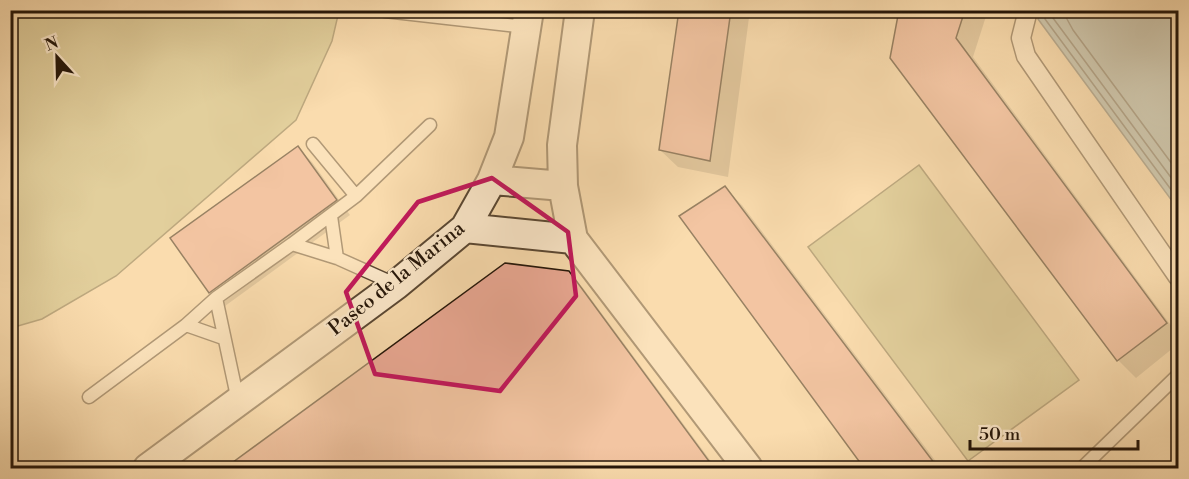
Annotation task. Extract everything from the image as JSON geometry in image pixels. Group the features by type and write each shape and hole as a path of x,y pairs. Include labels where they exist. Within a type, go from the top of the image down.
{"street":[{"path":"580,10 561,144 563,186 573,239 748,468"},
{"path":"1028,10 1021,38 1026,56 1179,277"},
{"name":"Paseo de la Marina","path":"148,468 396,285 465,228 492,180 509,137 528,19"},
{"path":"492,180 563,186"},
{"path":"465,228 573,239"}],"lane":[{"path":"385,11 528,19"},
{"path":"89,397 186,325 216,298 331,216 356,196 430,125"},
{"path":"313,144 356,196"},
{"path":"331,216 337,258"},
{"path":"292,244 337,258 396,285"},
{"path":"216,298 238,402"},
{"path":"186,325 223,338"},
{"path":"1082,468 1179,375"}],"highlighted area":[{"path":"492,178 568,232 576,296 500,391 375,374 346,292 418,202"}],"shaded area":[{"path":"11,10 339,11 332,41 296,120 116,276 42,319 11,328"},
{"path":"919,165 1079,380 968,461 808,247"}],"water":[{"path":"1040,11 1178,11 1178,209 1038,19"}],"building":[{"path":"679,10 731,10 710,161 659,150"},
{"path":"899,10 965,10 956,38 1167,323 1117,361 890,58"},
{"path":"298,146 337,200 209,293 170,238"},
{"path":"725,186 938,468 864,468 679,216"},
{"path":"505,263 569,271 714,468 225,468"}]}
